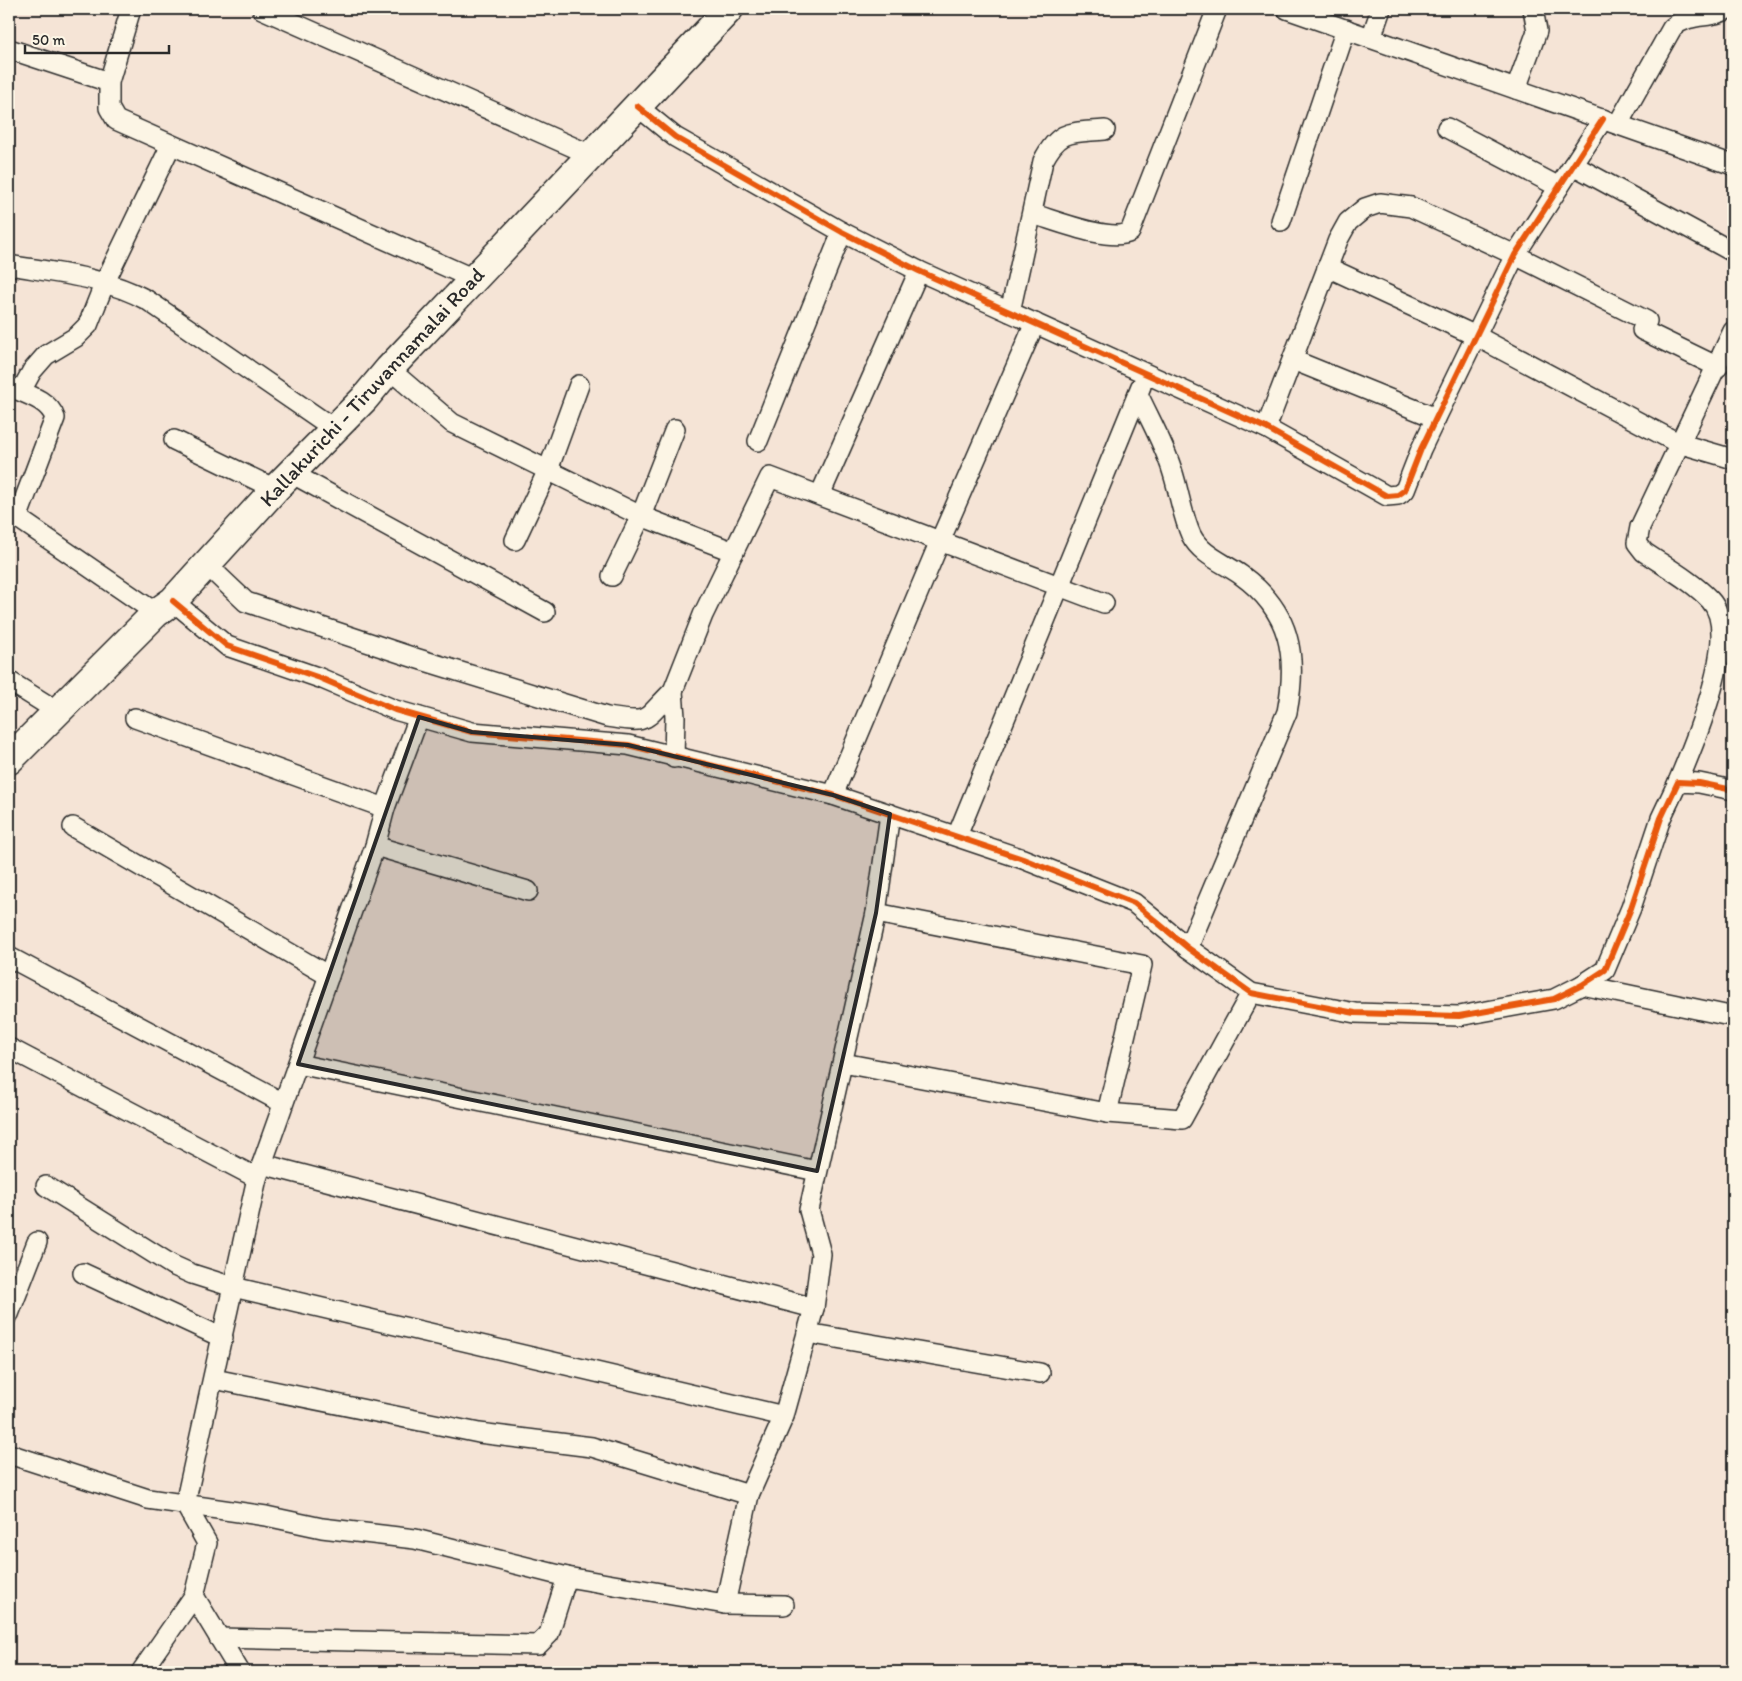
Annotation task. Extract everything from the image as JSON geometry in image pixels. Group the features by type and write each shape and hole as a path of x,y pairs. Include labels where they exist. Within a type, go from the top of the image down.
{"highway":[{"name":"Kallakurichi - Tiruvannamalai Road","path":"9,760 207,564 283,481 333,428 364,399 389,369 729,9"}],"street":[{"path":"130,9 109,82 109,108 116,120 474,279"},
{"path":"262,9 591,155"},
{"path":"1033,214 1110,235 1124,235 1130,232 1217,9"},
{"path":"1287,9 1733,165"},
{"path":"1372,38 1380,9"},
{"path":"1516,89 1537,32 1533,9"},
{"path":"638,106 675,137 842,232 919,271 1146,372 1266,428 1387,496 1405,490 1436,418 1515,255 1573,165 1610,122 1672,28 1686,18 1722,12 1728,9"},
{"path":"1281,221 1346,29"},
{"path":"9,49 109,82"},
{"path":"1447,128 1559,187"},
{"path":"1010,312 1033,214 1043,161 1051,146 1060,136 1105,130"},
{"path":"171,145 105,282 88,325 76,337 46,355 15,389 46,404 52,410 55,418 13,514 227,646 320,678 395,710 472,732 628,745 674,758 833,795 1023,859 1134,903 1188,948 1251,993 1355,1013 1459,1016 1554,999 1582,985 1605,970 1630,908 1661,818 1692,749 1722,649 1720,619 1711,600 1644,552 1636,543 1640,527 1678,443 1718,367 1733,331"},
{"path":"1573,165 1733,252"},
{"path":"1266,428 1338,240 1348,222 1365,208 1380,203 1411,207 1515,255 1718,367"},
{"path":"758,441 842,232"},
{"path":"9,265 105,282 126,288 147,300 333,428"},
{"path":"1327,268 1476,336 1678,443 1733,459"},
{"path":"820,496 919,271"},
{"path":"833,795 940,541 1036,323"},
{"path":"1293,360 1436,418"},
{"path":"389,369 452,423 641,516 734,552"},
{"path":"957,836 1146,372"},
{"path":"516,540 548,470 579,385"},
{"path":"1138,394 1172,468 1192,536 1202,550 1241,575 1272,606 1288,637 1293,657 1293,684 1287,712 1188,948"},
{"path":"612,576 641,516 675,429"},
{"path":"174,440 283,481 545,612"},
{"path":"207,564 246,602 412,657 606,717 637,722 651,716 673,691 703,615 770,477 1104,603"},
{"path":"9,682 57,711"},
{"path":"673,691 675,716 674,758"},
{"path":"141,1672 194,1596 207,1543 185,1504 260,1171 375,846 385,808 419,716"},
{"path":"135,718 385,808"},
{"path":"1678,782 1699,783 1733,790"},
{"path":"725,1604 749,1495 784,1416 814,1308 821,1254 809,1210 876,913 890,814"},
{"path":"73,827 329,976"},
{"path":"375,846 528,892"},
{"path":"876,913 1142,965 1107,1113"},
{"path":"9,957 283,1103"},
{"path":"1582,985 1725,1015"},
{"path":"843,1063 1107,1113 1182,1119 1251,993"},
{"path":"9,1048 260,1171 814,1308"},
{"path":"298,1064 817,1171"},
{"path":"46,1186 172,1265 192,1274 233,1286 784,1416"},
{"path":"9,1314 37,1242"},
{"path":"83,1272 223,1338"},
{"path":"807,1333 1040,1373"},
{"path":"214,1379 478,1433 592,1447 749,1495"},
{"path":"9,1454 148,1499 266,1516 322,1528 415,1539 567,1577 725,1604 784,1605"},
{"path":"219,1638 538,1645 549,1634 567,1577"},
{"path":"194,1596 219,1638 233,1657 240,1672"}],"highlighted area":[{"path":"419,717 472,732 628,745 833,795 890,814 876,913 817,1171 298,1064"}],"cycle path":[{"path":"637,106 675,137 842,232 919,271 1266,428 1387,496 1398,495 1405,490 1421,449 1515,255 1603,119"},
{"path":"173,601 227,646 320,678 395,710 472,732 628,745 833,795 1023,859 1134,903 1188,948 1251,993 1355,1013 1459,1016 1554,999 1582,985 1605,970 1631,908 1661,818 1678,782 1699,783 1733,790"}]}
